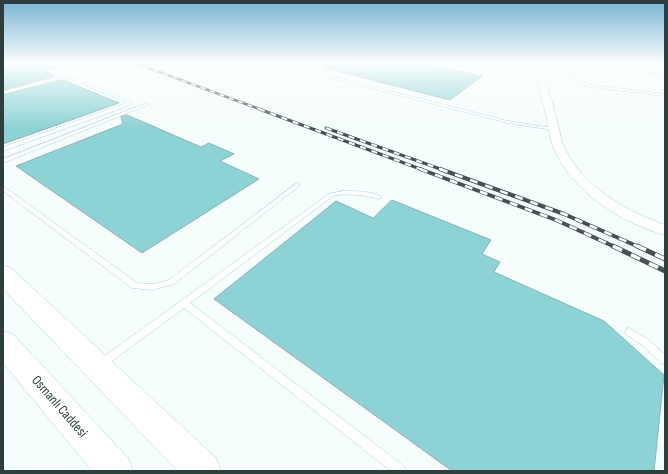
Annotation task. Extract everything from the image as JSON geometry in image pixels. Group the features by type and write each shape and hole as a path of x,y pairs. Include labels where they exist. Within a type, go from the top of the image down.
{"street":[{"path":"541,85 561,153 569,166 580,179 603,199 623,211 665,230"},
{"path":"3,274 203,471"},
{"name":"Osmanlı Caddesi","path":"3,343 115,471"}],"lane":[{"path":"3,93 32,85"},
{"path":"3,149 123,106 130,102 87,85"},
{"path":"364,85 508,122 553,129"},
{"path":"589,85 665,95"},
{"path":"3,161 148,104"},
{"path":"3,188 135,286 152,288 171,282 297,185"},
{"path":"97,366 331,195 355,192 379,197"},
{"path":"184,303 401,471"},
{"path":"630,332 645,342 665,362"}],"building":[{"path":"3,85 21,85 3,90"},
{"path":"43,85 75,85 119,103 3,144 3,95"},
{"path":"392,85 470,85 450,100"},
{"path":"127,115 201,147 209,143 234,154 220,161 259,179 142,253 16,166 123,124 121,117"},
{"path":"392,200 491,240 482,254 500,262 494,272 604,321 664,375 654,471 452,471 214,299 336,201 373,218"}],"railway":[{"path":"195,85 262,110"},
{"path":"259,109 423,170"},
{"path":"326,128 443,170"},
{"path":"420,169 556,220 615,247"},
{"path":"440,169 564,214 639,247"},
{"path":"613,246 665,271"},
{"path":"637,246 665,259"}]}
